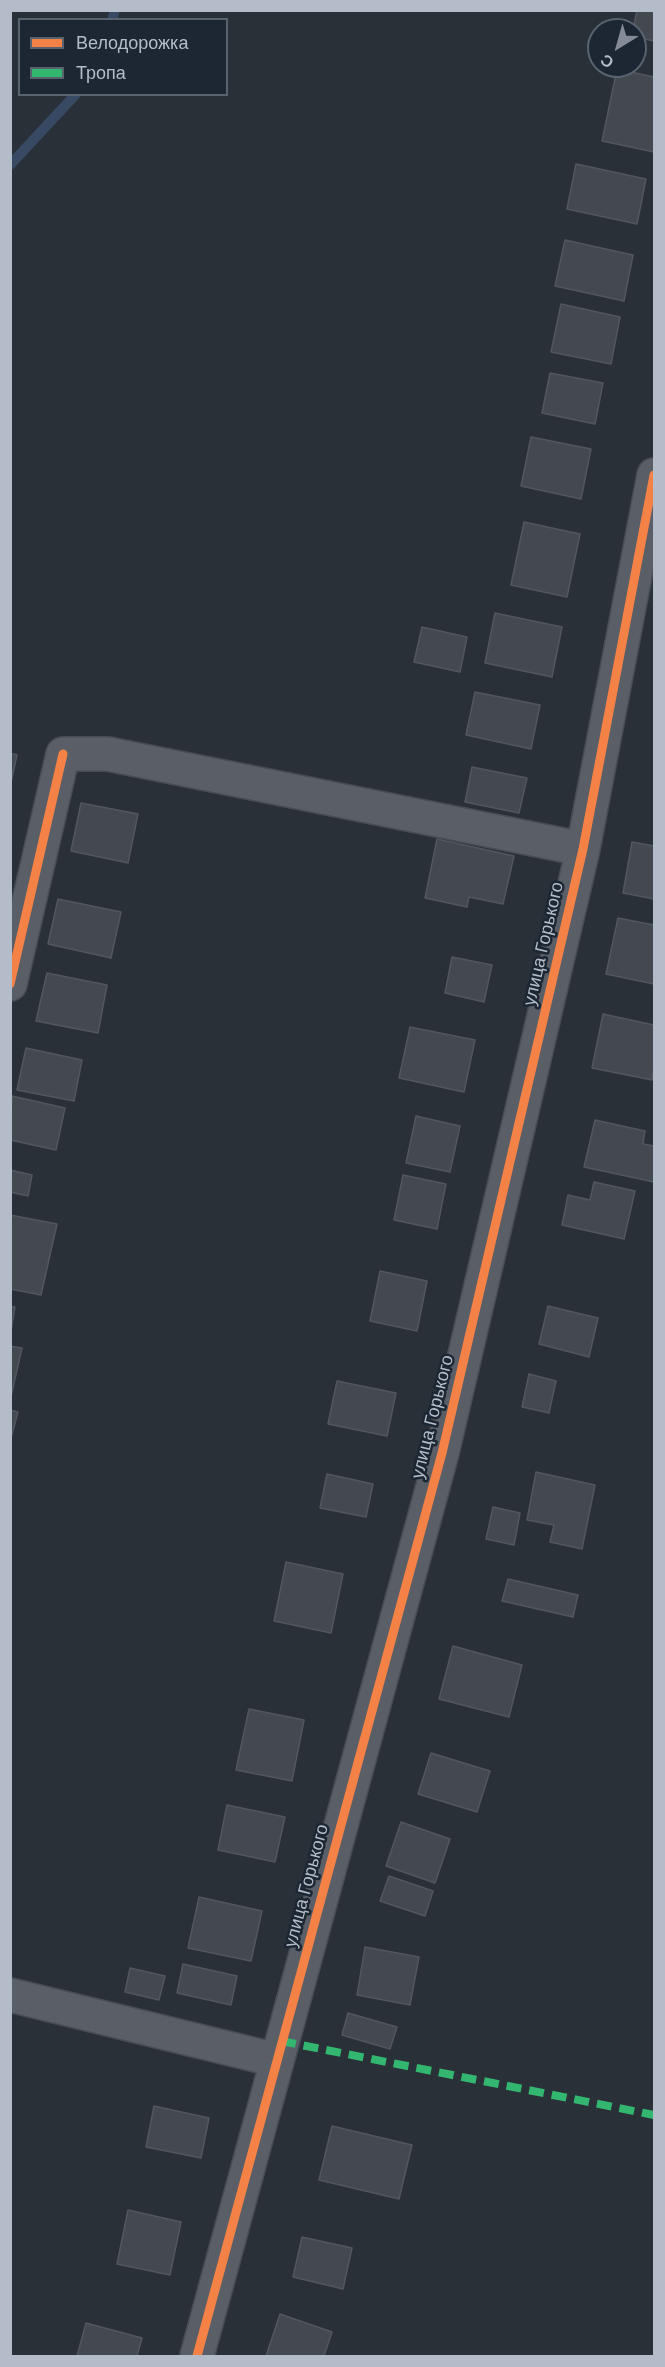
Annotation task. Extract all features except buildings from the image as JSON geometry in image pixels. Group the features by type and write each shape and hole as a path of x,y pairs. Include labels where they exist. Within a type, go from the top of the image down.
{"street":[{"name":"улица Горького","path":"197,2356 442,1453 583,849 654,475"},
{"path":"10,984 63,754 108,754 583,849"},
{"path":"10,1995 276,2060"}],"waterway":[{"path":"113,18 115,10"},
{"path":"10,165 74,96"}],"marked path":[{"path":"281,2041 654,2115"}],"cycle path":[{"path":"197,2356 442,1453 583,849 654,475"},
{"path":"10,984 63,754"}]}
